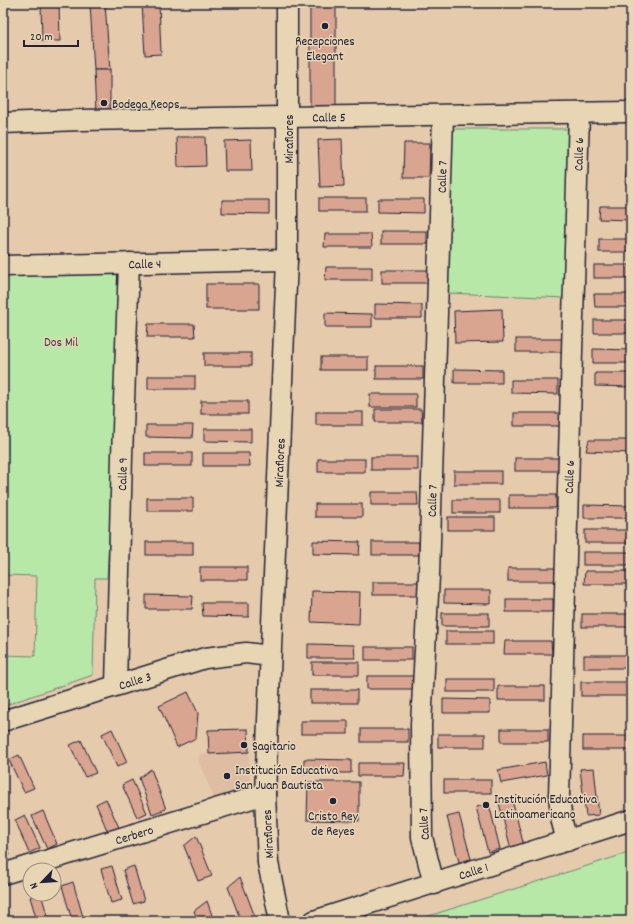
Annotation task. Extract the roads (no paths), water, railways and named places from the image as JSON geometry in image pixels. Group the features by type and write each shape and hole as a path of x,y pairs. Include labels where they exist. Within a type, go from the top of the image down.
{"street":[{"name":"Miraflores","path":"280,921 268,863 265,794 286,260 288,119 287,3"},
{"name":"Calle 5","path":"3,123 80,120 288,119 631,112"},
{"name":"Calle 6","path":"566,841 559,796 579,113"},
{"name":"Calle 7","path":"434,884 422,837 421,725 429,576 443,116"},
{"name":"Calle 4","path":"3,266 286,260"},
{"name":"Calle 9","path":"116,685 122,456 130,263"},
{"name":"Calle 3","path":"3,721 205,658 246,653 270,656"},
{"name":"Cerbero","path":"3,874 265,794"},
{"name":"Calle 1","path":"314,921 631,820"}],"place":[{"name":"Recepciones Elegant","path":"325,26"},
{"name":"Bodega Keops","path":"104,103"},
{"name":"Sagitario","path":"244,745"},
{"name":"Institución Educativa San Juan Bautista","path":"227,776"},
{"name":"Cristo Rey de Reyes","path":"333,801"},
{"name":"Institución Educativa Latinoamericano","path":"486,805"}],"park label":[{"name":"Dos Mil","path":"61,341"}]}
